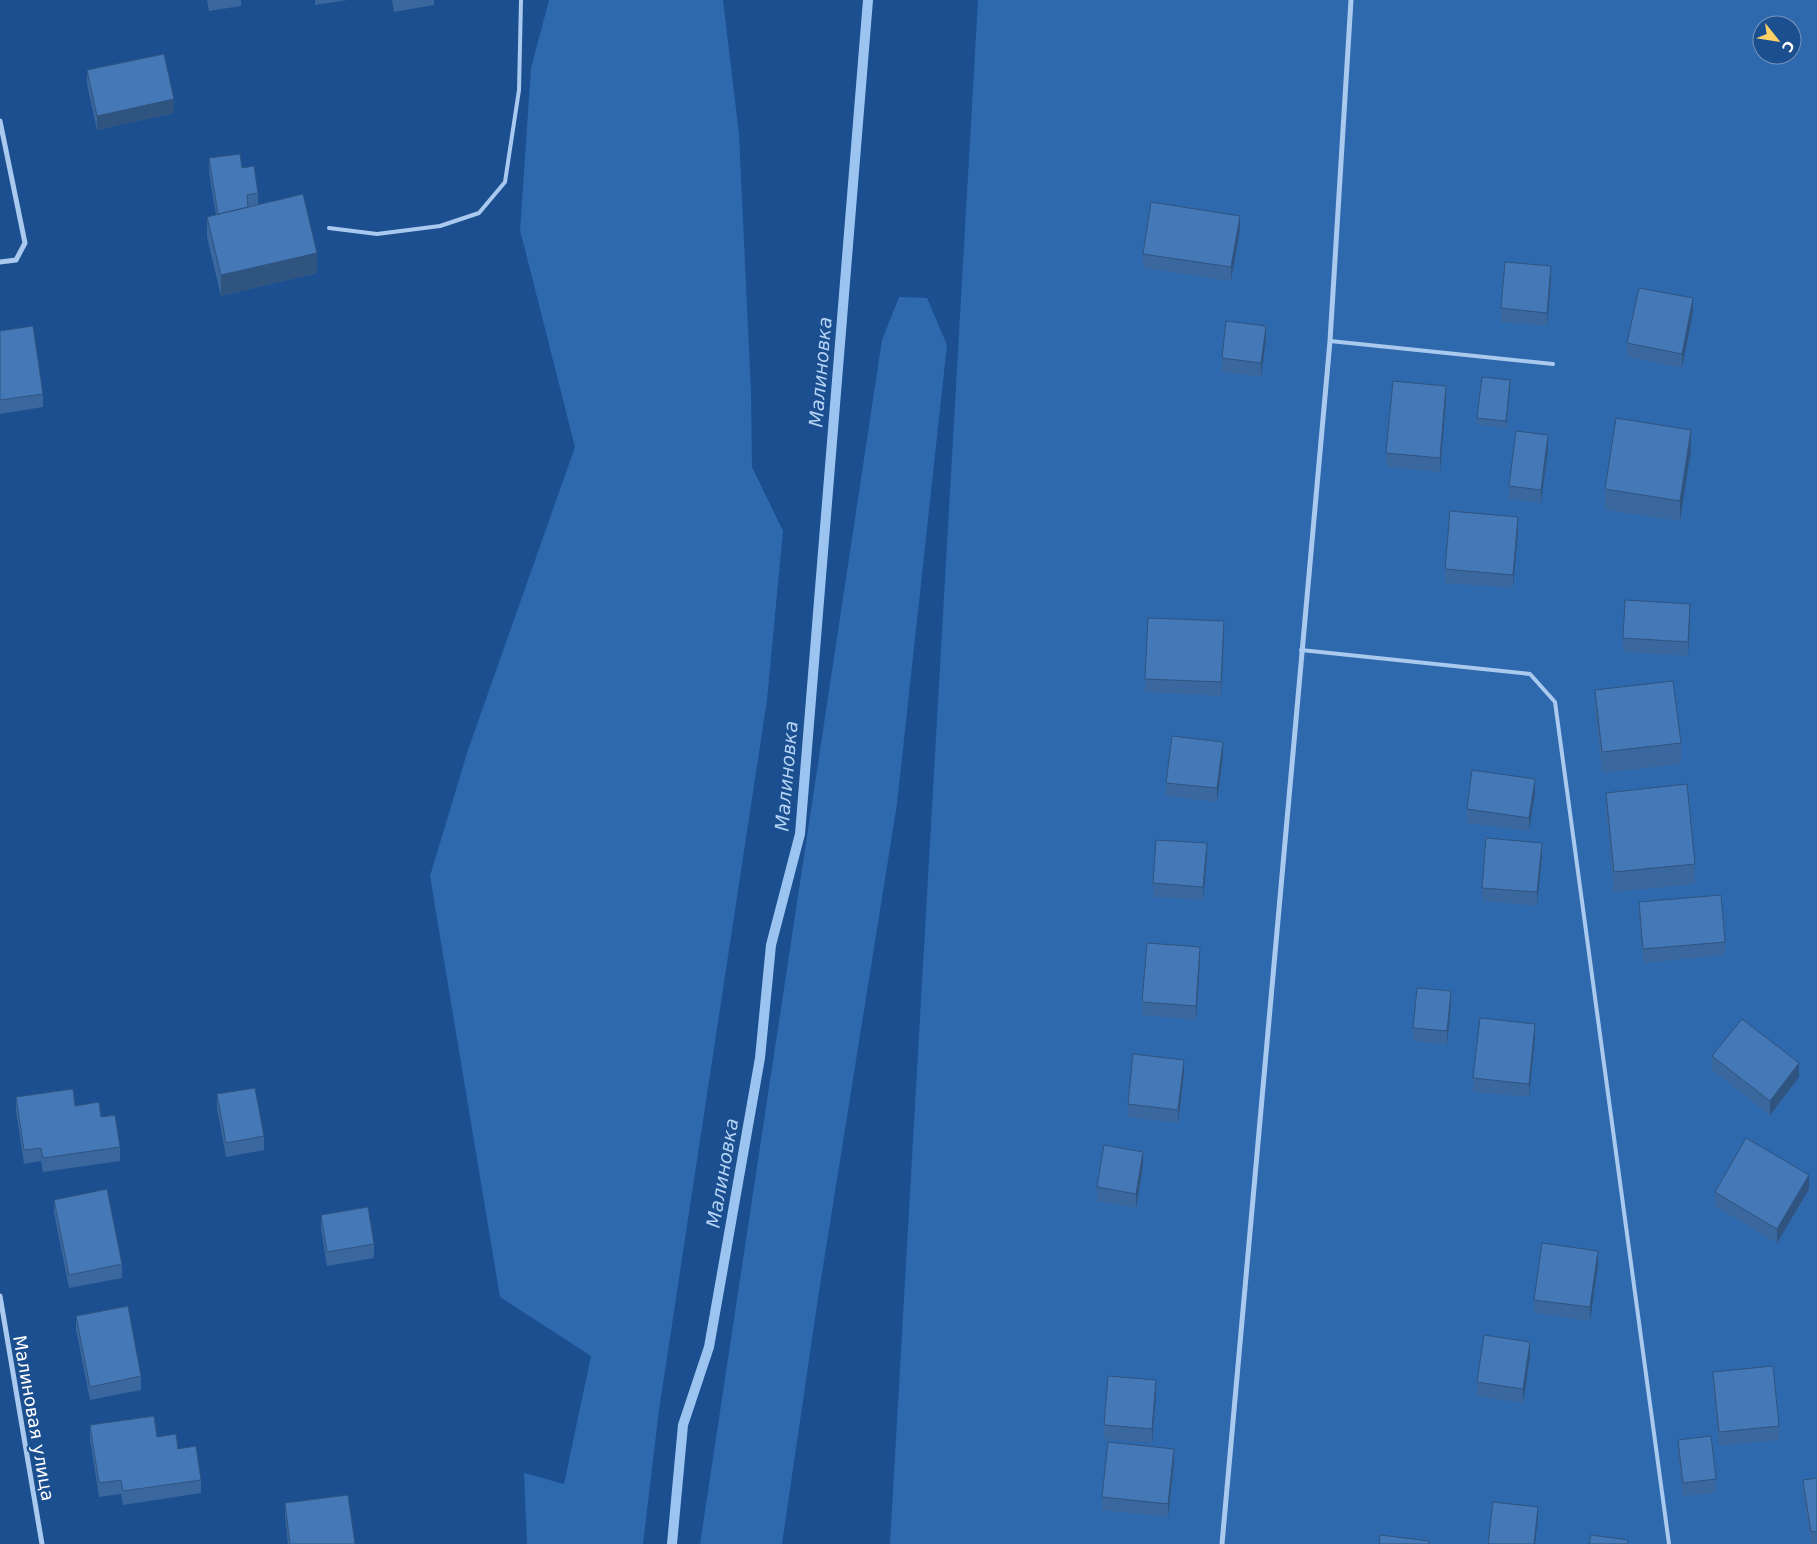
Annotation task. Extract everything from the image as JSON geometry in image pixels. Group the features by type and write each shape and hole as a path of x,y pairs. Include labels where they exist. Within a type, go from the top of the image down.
{"street":[{"path":"1222,1544 1330,341 1351,0"},
{"path":"0,121 25,243 16,260 0,262"},
{"name":"Малиновая улица","path":"0,1296 42,1544"}],"lane":[{"path":"329,228 377,234 440,226 479,213 505,182 519,90 521,0"},
{"path":"1330,341 1553,364"},
{"path":"1301,650 1530,674 1555,702 1669,1544"}],"shaded area":[{"path":"549,0 723,0 739,134 751,392 752,467 783,531 767,700 659,1410 643,1544 527,1544 524,1473 564,1484 591,1356 500,1297 430,876 468,750 575,447 520,230 531,68"},
{"path":"978,0 1817,0 1817,1544 890,1544"},
{"path":"899,297 927,298 947,345 897,804 818,1298 782,1544 700,1544 882,340"}],"building":[{"path":"164,54 174,99 97,116 87,70"},
{"path":"240,154 242,168 254,166 258,193 247,195 248,207 218,214 209,158"},
{"path":"303,194 317,253 221,275 207,217"},
{"path":"1151,202 1240,216 1231,267 1143,254"},
{"path":"1505,262 1551,266 1547,313 1501,308"},
{"path":"1639,288 1693,298 1682,354 1627,343"},
{"path":"1226,321 1266,326 1261,363 1222,358"},
{"path":"33,326 43,394 0,400 0,331"},
{"path":"1482,377 1510,380 1506,421 1477,418"},
{"path":"1393,381 1446,386 1440,458 1386,453"},
{"path":"1616,418 1691,430 1680,501 1605,489"},
{"path":"1516,431 1548,435 1541,490 1509,486"},
{"path":"1450,511 1518,517 1513,575 1445,569"},
{"path":"1625,600 1690,604 1688,642 1623,638"},
{"path":"1148,618 1224,621 1221,682 1145,679"},
{"path":"1673,681 1681,743 1602,752 1595,690"},
{"path":"1172,736 1223,742 1217,788 1166,783"},
{"path":"1472,770 1535,779 1529,818 1467,809"},
{"path":"1687,784 1695,864 1614,872 1606,793"},
{"path":"1486,838 1542,843 1537,892 1482,888"},
{"path":"1156,840 1207,843 1203,887 1153,883"},
{"path":"1721,895 1725,942 1643,949 1639,902"},
{"path":"1147,943 1200,947 1196,1006 1142,1002"},
{"path":"1417,988 1451,991 1447,1031 1413,1028"},
{"path":"1480,1018 1535,1024 1529,1084 1473,1078"},
{"path":"1742,1019 1799,1063 1770,1101 1712,1056"},
{"path":"1133,1054 1184,1060 1178,1110 1128,1104"},
{"path":"255,1088 264,1136 226,1143 217,1094"},
{"path":"73,1089 75,1106 99,1102 101,1117 115,1115 120,1147 43,1158 41,1148 24,1150 16,1097"},
{"path":"1746,1138 1809,1175 1777,1229 1715,1192"},
{"path":"1104,1145 1143,1152 1136,1194 1097,1187"},
{"path":"107,1189 122,1264 69,1275 54,1200"},
{"path":"368,1207 374,1244 327,1252 321,1215"},
{"path":"1542,1243 1598,1251 1590,1307 1534,1300"},
{"path":"128,1306 141,1376 90,1387 76,1316"},
{"path":"1484,1335 1530,1342 1523,1389 1477,1382"},
{"path":"1773,1366 1779,1426 1719,1432 1713,1372"},
{"path":"1108,1376 1156,1380 1152,1429 1104,1425"},
{"path":"154,1416 157,1437 176,1434 178,1449 196,1446 201,1480 123,1491 121,1480 99,1483 90,1425"},
{"path":"1711,1436 1716,1479 1683,1483 1678,1440"},
{"path":"1108,1442 1174,1449 1168,1504 1102,1497"},
{"path":"1817,1478 1817,1531 1811,1532 1803,1480"},
{"path":"348,1495 355,1544 290,1544 285,1503"},
{"path":"1493,1502 1538,1507 1534,1544 1488,1544"},
{"path":"1380,1535 1429,1541 1429,1544 1379,1544"},
{"path":"1591,1535 1628,1540 1627,1544 1589,1544"}],"waterway":[{"name":"Малиновка","path":"672,1544 683,1425 709,1347 760,1058 771,945 800,834 868,0"}]}
